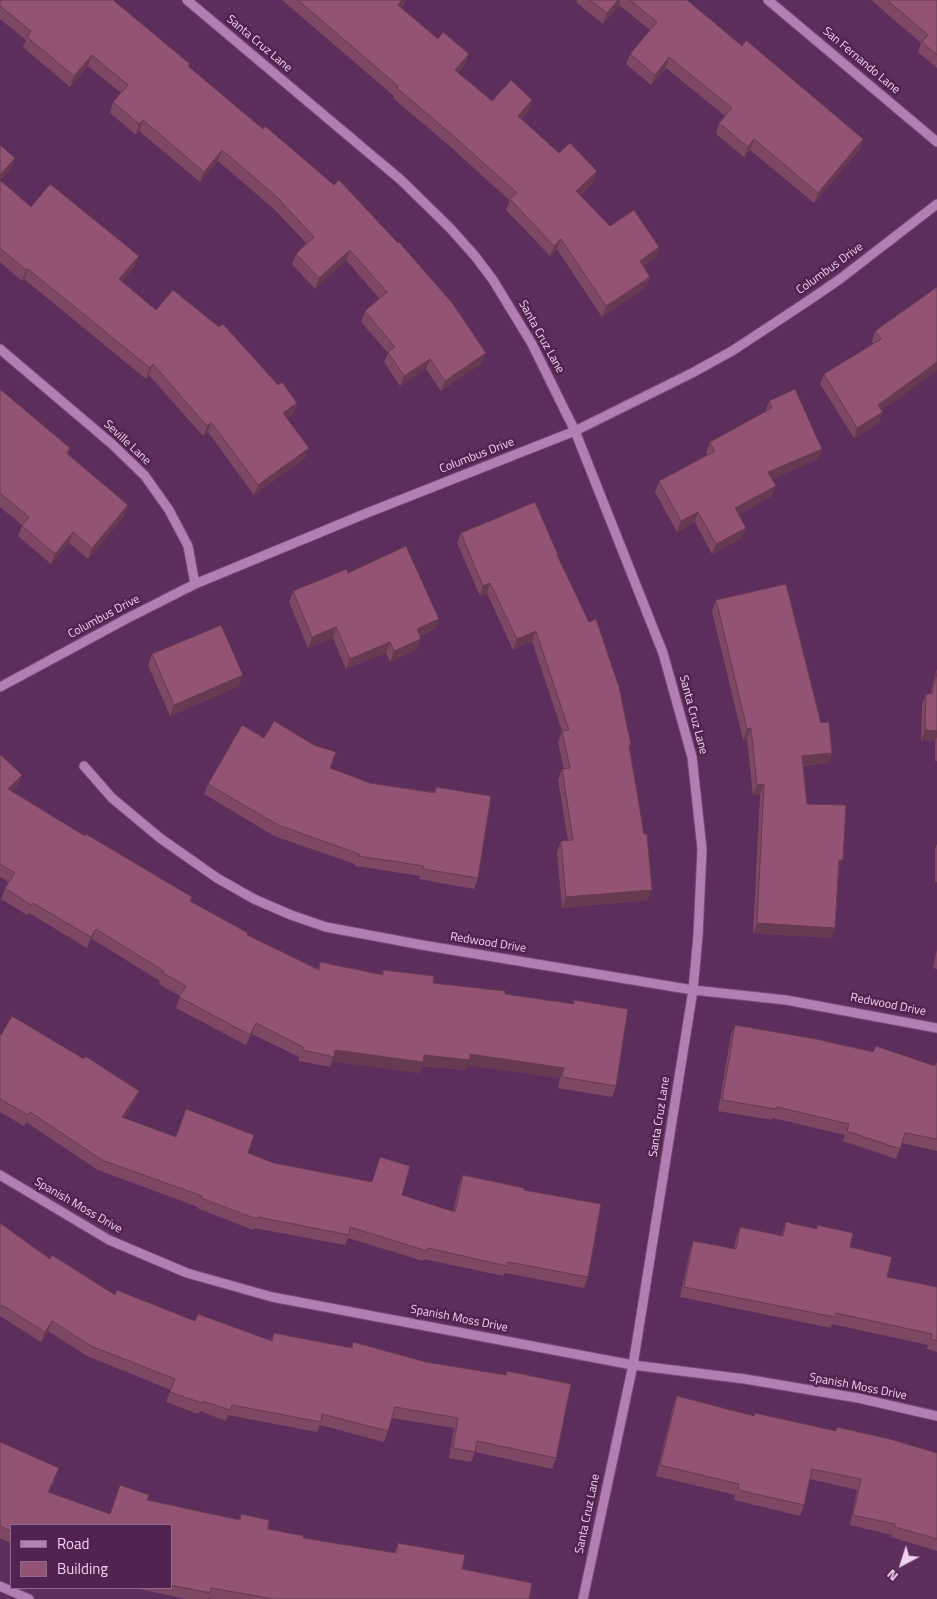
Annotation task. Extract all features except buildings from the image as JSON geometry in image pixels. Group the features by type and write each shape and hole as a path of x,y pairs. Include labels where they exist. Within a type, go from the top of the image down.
{"street":[{"name":"Santa Cruz Lane","path":"187,0 400,180 450,228 475,256 515,314 575,431 663,653 692,757 702,849 698,936 693,990 633,1365 583,1599"},
{"name":"San Fernando Lane","path":"768,0 937,142"},
{"name":"Columbus Drive","path":"0,687 128,618 196,584 376,509 575,431 692,373 732,351 840,279 937,204"},
{"name":"Seville Lane","path":"0,350 112,444 145,476 169,510 188,546 196,584"},
{"name":"Redwood Drive","path":"84,766 112,798 160,838 217,878 254,899 291,915 326,927 693,990 786,1000 937,1028"},
{"name":"Spanish Moss Drive","path":"0,1175 109,1240 187,1273 272,1297 633,1365 745,1379 848,1396 937,1416"},
{"path":"0,1586 29,1599"}]}
